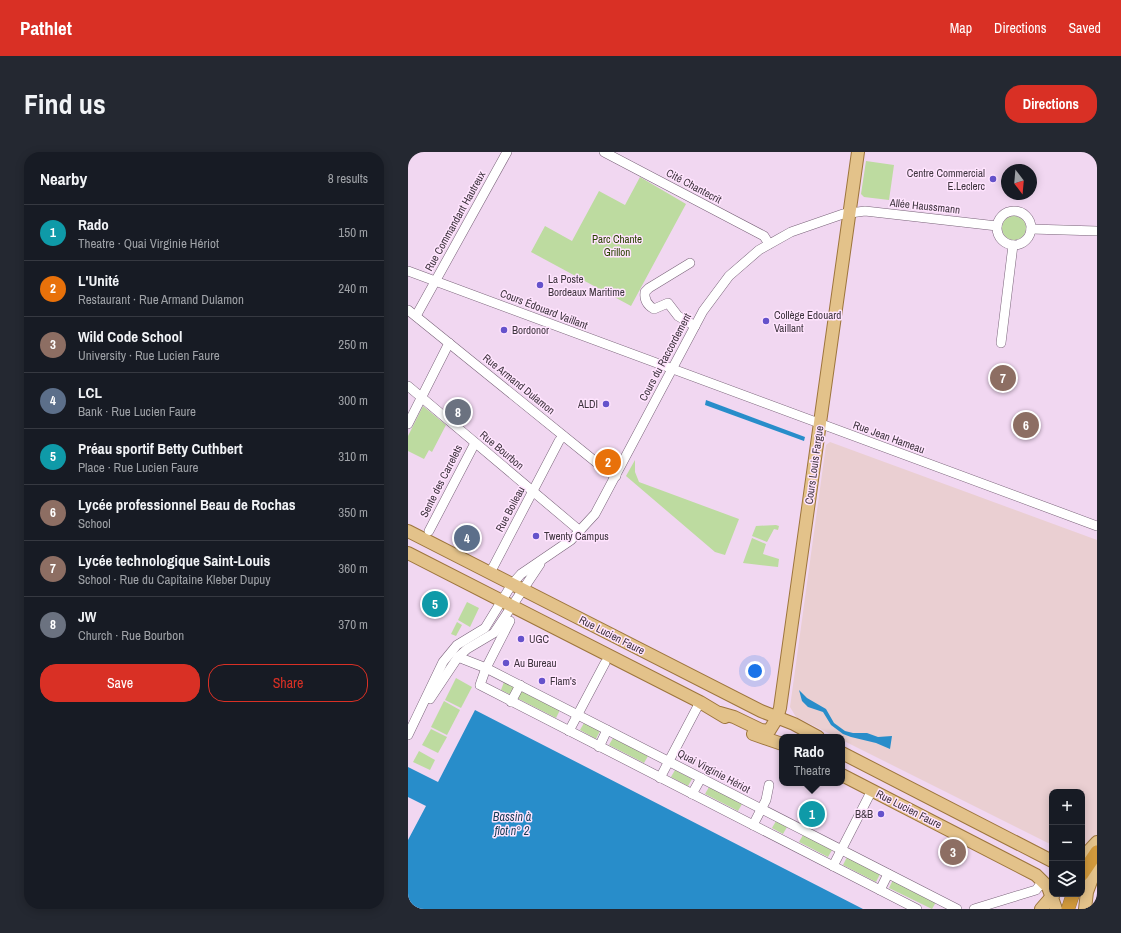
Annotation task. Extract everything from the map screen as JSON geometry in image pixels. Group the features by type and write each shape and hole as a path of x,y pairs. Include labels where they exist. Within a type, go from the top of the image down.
{"highway":[{"path":"1085,864 1088,854"},
{"path":"1069,909 1073,897"}],"main road":[{"name":"Cours Louis Fargue","path":"777,718 784,686 858,152"},
{"name":"Rue Lucien Faure","path":"408,531 777,718 794,724 812,734"},
{"name":"Rue Lucien Faure","path":"408,553 700,702 758,736 779,743"},
{"path":"720,713 734,717 766,732 771,730 777,718"},
{"name":"Rue Lucien Faure","path":"845,754 1049,859"},
{"name":"Rue Lucien Faure","path":"845,776 1034,874 1043,881 1049,889"},
{"path":"1088,854 1097,842"},
{"path":"1085,909 1088,889 1097,865"},
{"path":"1041,909 1052,897"},
{"path":"1054,897 1056,909"},
{"path":"1057,897 1064,901 1069,909"},
{"path":"1075,897 1078,909"}],"street":[{"name":"Rue Commandant Hautreux","path":"416,316 507,152"},
{"name":"Cité Chantecrit","path":"604,152 764,236 769,244"},
{"name":"Allée Haussmann","path":"850,212 865,211 997,226"},
{"path":"1017,211 1026,216 1031,229 1027,239 1023,243 1013,245 1003,241 999,237 997,226 1002,216 1006,213 1017,211"},
{"name":"Cours du Raccordement","path":"507,603 526,570 562,547 580,531 595,514 695,326 716,292 729,276 745,261 769,244 800,228 850,212"},
{"path":"1031,229 1097,231"},
{"path":"1001,343 1013,245"},
{"path":"690,263 649,288 645,292 644,297 649,306 654,309 668,303 678,316 695,326"},
{"name":"Cours Édouard Vaillant","path":"408,271 672,369"},
{"name":"Rue Armand Dulamon","path":"408,310 563,436 607,471 616,476"},
{"path":"408,424 449,343"},
{"name":"Rue Jean Hameau","path":"672,369 1097,526"},
{"name":"Rue Bourbon","path":"408,386 580,531"},
{"name":"Rue Boileau","path":"490,573 563,436"},
{"name":"Sente des Carrelets","path":"429,531 475,443"},
{"path":"425,703 432,698 450,667 458,657 467,649 494,633 507,603"},
{"path":"408,736 446,658 457,645 485,628 507,603"},
{"path":"510,621 486,668 480,685 569,732 917,909"},
{"name":"Quai Virginie Hériot","path":"458,657 486,668 762,810 842,849 940,905 957,909"},
{"path":"569,732 605,663"},
{"path":"511,702 520,685"},
{"path":"660,778 700,702"},
{"path":"599,747 607,730"},
{"path":"692,794 701,778"},
{"path":"753,825 762,810 769,785"},
{"path":"834,866 872,790"},
{"path":"788,843 797,827"},
{"path":"880,890 888,874"},
{"path":"974,909 1036,890 1043,881"}],"shaded area":[{"path":"830,442 1097,540 1097,835 1085,844 1085,789 1049,789 1049,844 845,742 845,734 830,734 796,717 790,707 826,445"}],"green space":[{"path":"866,161 894,165 889,200 864,197 861,194"},
{"name":"Parc Chante Grillon","path":"640,177 686,204 631,306 531,252 545,226 572,241 599,191 625,205"},
{"path":"1014,216 1023,219 1026,228 1023,237 1014,240 1005,237 1002,228 1005,219"},
{"path":"423,406 446,425 432,452 429,450 424,459 408,451 408,436"},
{"path":"635,460 635,472 639,482 739,519 725,555 715,552 626,476"},
{"path":"756,526 779,526 778,530 774,529 767,542 752,536"},
{"path":"752,538 766,544 763,554 779,559 778,567 743,563"},
{"path":"467,602 479,608 470,627 458,620"},
{"path":"457,622 462,625 456,636 451,634"},
{"path":"456,678 472,687 461,708 445,700"},
{"path":"504,682 515,688 511,695 501,690"},
{"path":"521,691 560,710 556,718 517,698"},
{"path":"444,701 460,710 447,735 431,727"},
{"path":"584,723 600,731 596,739 580,730"},
{"path":"431,729 447,737 438,753 422,745"},
{"path":"613,738 648,756 644,763 609,745"},
{"path":"419,751 435,760 430,770 413,762"},
{"path":"675,770 692,779 688,786 671,777"},
{"path":"709,787 742,804 738,811 705,794"},
{"path":"776,821 787,827 783,834 772,828"},
{"path":"803,835 832,850 828,857 799,842"},
{"path":"847,857 880,874 876,882 843,865"},
{"path":"893,880 936,902 932,909 889,888"}],"water":[{"path":"706,400 805,437 804,441 705,405"},
{"path":"799,690 807,698 826,709 834,723 845,731 853,733 867,733 878,737 892,736 890,749 876,743 843,734 831,725 823,712 808,707 802,701"},
{"name":"Bassin à flot n° 2","path":"475,710 863,909 408,909 408,840 426,806 408,797 408,767 438,782"}],"place":[{"name":"Centre Commercial E.Leclerc","path":"993,179"},
{"name":"La Poste Bordeaux Maritime","path":"540,285"},
{"name":"Collège Edouard Vaillant","path":"766,321"},
{"name":"Bordonor","path":"504,330"},
{"name":"Lycée technologique Saint-Louis","path":"1003,378"},
{"name":"ALDI","path":"606,404"},
{"name":"JW","path":"458,412"},
{"name":"Lycée professionnel Beau de Rochas","path":"1026,425"},
{"name":"L'Unité","path":"608,462"},
{"name":"Twenty Campus","path":"536,536"},
{"name":"LCL","path":"467,538"},
{"name":"Préau sportif Betty Cuthbert","path":"435,604"},
{"name":"UGC","path":"521,639"},
{"name":"Au Bureau","path":"506,663"},
{"name":"Flam's","path":"542,681"},
{"name":"Rado","path":"812,814"},
{"name":"B&B","path":"881,814"},
{"name":"Wild Code School","path":"953,852"}]}
